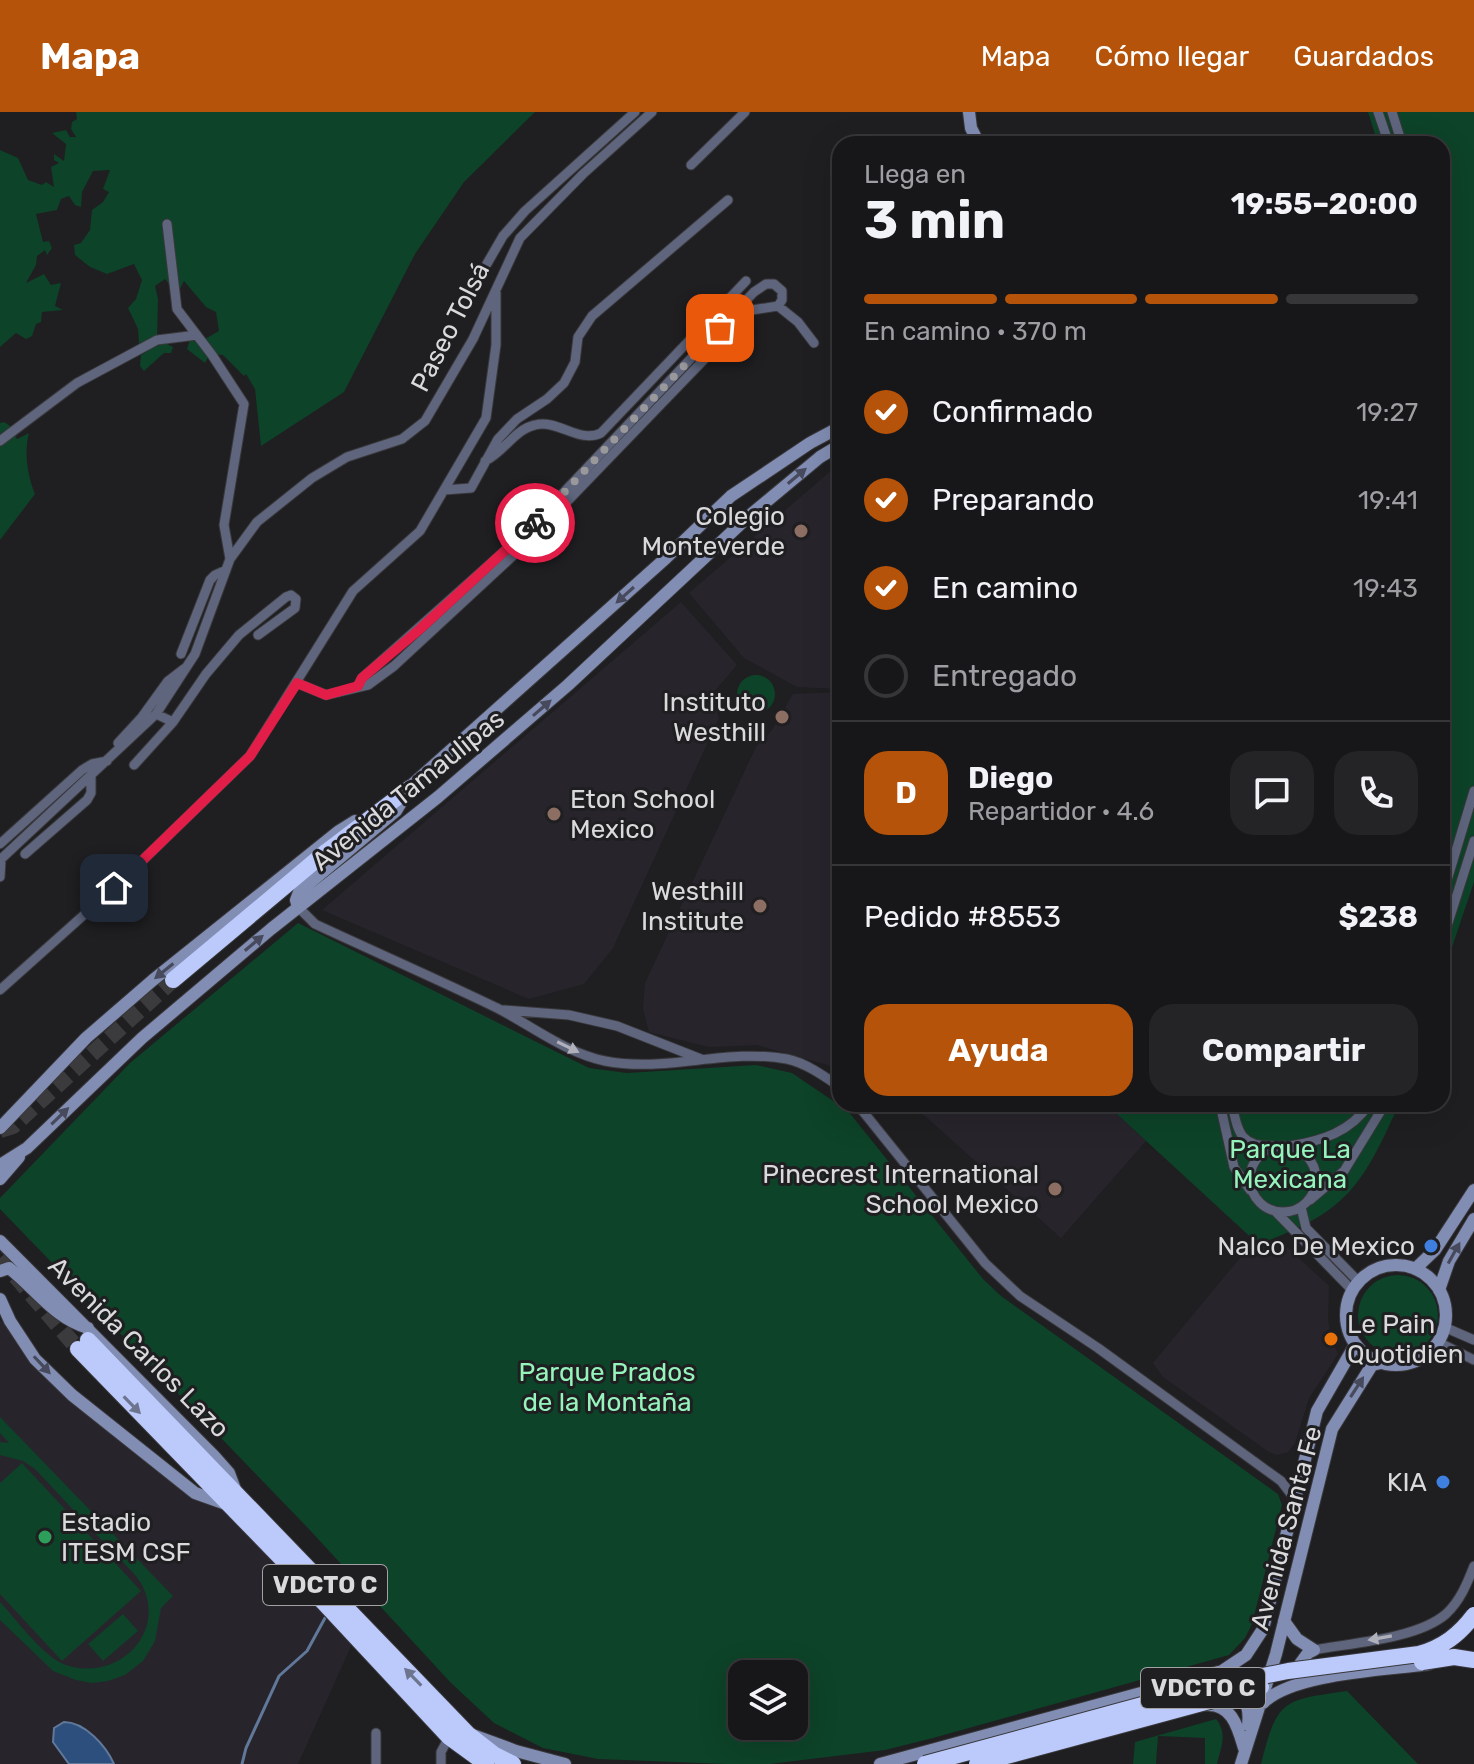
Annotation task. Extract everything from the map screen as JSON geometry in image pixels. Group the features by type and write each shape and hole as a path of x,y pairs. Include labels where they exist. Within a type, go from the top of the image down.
{"highway":[{"path":"173,980 327,851 410,788"},
{"name":"Avenida Carlos Lazo","path":"86,1339 449,1737 486,1764"},
{"name":"Avenida Carlos Lazo","path":"231,1498 468,1734 495,1755 513,1764"},
{"name":"VDCTO C","path":"918,1761 1212,1686 1288,1671 1419,1654 1437,1649 1455,1637 1474,1615"},
{"name":"VDCTO C","path":"977,1764 1215,1698 1290,1681 1454,1657 1474,1660"}],"street":[{"path":"477,281 503,236 525,211 635,112"},
{"name":"Paseo Tolsá","path":"0,860 156,714 195,654 230,559 257,522 312,478 347,457 402,439 425,421 473,339 520,238 583,174 652,112"},
{"path":"691,165 745,112"},
{"path":"969,112 975,136"},
{"path":"1378,112 1386,136"},
{"path":"1392,112 1400,136"},
{"path":"444,490 471,488 498,439 517,419 564,383 575,362 578,337 592,316 728,200"},
{"path":"167,224 177,309 244,404 224,525 230,559"},
{"path":"485,461 499,455 532,425 548,423 587,437 601,433 746,281"},
{"path":"297,683 326,695 368,685 526,532 754,292 766,284 774,284 782,291 778,306"},
{"path":"0,990 114,888 250,756 353,591 420,531 486,418 496,345 496,287"},
{"path":"390,662 529,541 752,310 778,306 798,322 814,343"},
{"path":"0,441 77,383 157,340 197,335"},
{"name":"Avenida Tamaulipas","path":"0,1128 86,1038 153,980 339,831 410,788 731,496 832,431"},
{"name":"Avenida Tamaulipas","path":"0,1165 27,1148 142,1038 298,907 438,797 556,696 749,516 832,450"},
{"path":"731,496 749,516"},
{"path":"181,654 210,580 226,570"},
{"path":"134,765 173,722 206,674 239,635 286,597 291,595 296,599 295,608 258,635"},
{"path":"113,748 142,717 168,681 188,666"},
{"path":"156,714 173,722"},
{"path":"0,844 82,770 107,761"},
{"path":"25,854 87,800 91,793 91,776"},
{"path":"410,788 396,811 299,892 296,900 298,907 315,924 500,1010 577,1052 605,1061 639,1064 741,1055 789,1060 832,1082"},
{"path":"1450,870 1474,791"},
{"path":"1450,917 1474,841"},
{"path":"0,860 0,877"},
{"path":"1450,900 1455,902"},
{"path":"500,1010 569,1015 617,1026 704,1060"},
{"path":"863,1112 985,1263 1020,1296 1098,1348 1281,1481 1294,1498 1305,1501 1315,1495"},
{"path":"1222,1112 1234,1167 1258,1202 1276,1212 1356,1286"},
{"path":"1234,1112 1237,1128 1244,1139 1255,1145 1284,1146 1308,1157 1313,1165 1316,1186 1304,1204 1306,1228 1356,1286"},
{"path":"1252,1193 1249,1183 1254,1163 1269,1149 1319,1140 1339,1132 1363,1112"},
{"path":"1276,1212 1293,1211 1344,1171 1380,1112"},
{"path":"0,1179 27,1148"},
{"path":"1415,1269 1435,1250 1474,1190"},
{"path":"1439,1290 1449,1261 1474,1219"},
{"name":"Avenida Carlos Lazo","path":"0,1241 86,1339 214,1456 229,1473 231,1498 195,1493 72,1395 35,1359 10,1321 0,1299"},
{"path":"1398,1265 1415,1269 1428,1276 1439,1290 1446,1314 1444,1327 1438,1342 1414,1361 1396,1365 1381,1363 1355,1345 1347,1329 1346,1306 1356,1286 1380,1267 1398,1265"},
{"path":"0,1271 9,1268 86,1339"},
{"path":"1444,1327 1474,1340"},
{"path":"1438,1342 1474,1360"},
{"name":"Avenida Santa Fe","path":"1203,1677 1222,1671 1246,1655 1263,1629 1317,1411 1355,1345"},
{"name":"Avenida Santa Fe","path":"1241,1764 1284,1621 1332,1429 1372,1365 1381,1363"},
{"path":"1315,1680 1307,1678 1300,1668 1303,1659 1314,1650 1403,1633 1444,1616 1457,1602 1474,1566"},
{"path":"1284,1621 1297,1639 1314,1650"},
{"path":"1261,1704 1271,1694 1315,1680 1450,1661 1462,1663 1474,1671"},
{"path":"880,1764 918,1761 1203,1677 1217,1678 1246,1702 1249,1712 1244,1748"},
{"path":"997,1764 1216,1704 1230,1713 1244,1748"},
{"path":"376,1733 376,1764"},
{"name":"Avenida Carlos Lazo","path":"468,1734 565,1764"},
{"path":"441,1764 441,1752 449,1737"},
{"name":"Avenida Carlos Lazo","path":"449,1737 471,1764"}],"shaded area":[{"name":"Colegio Monteverde","path":"832,470 832,689 797,687 744,658 689,593"},
{"name":"Eton School Mexico","path":"681,602 737,665 712,694 719,718 613,948 584,984 529,999 322,910"},
{"name":"Westhill Institute","path":"832,692 831,1066 757,1045 709,1047 649,1032 643,1009 645,983 756,747 772,730 793,694"},
{"name":"Pinecrest International School Mexico","path":"918,1112 1115,1112 1146,1141 1061,1238"},
{"path":"1277,1238 1329,1286 1330,1336 1338,1354 1309,1398 1295,1443 1288,1452 1277,1455 1163,1377 1153,1363 1254,1241 1258,1244"},
{"path":"0,1320 64,1385 207,1500 211,1496 352,1644 298,1764 0,1764"}],"green space":[{"path":"76,112 535,112 464,182 415,254 344,392 261,446 255,389 246,374 244,376 223,355 210,354 205,363 187,349 192,334 203,340 219,331 216,312 206,307 184,281 178,293 175,283 169,284 165,279 155,286 158,299 157,339 173,347 171,353 164,353 144,371 140,366 141,355 148,351 139,343 138,329 128,308 136,299 142,280 134,264 107,274 90,267 75,255 74,245 81,243 90,230 92,210 103,202 109,192 103,189 110,170 93,171 82,192 81,207 75,205 69,196 61,199 57,210 36,214 43,242 49,241 52,248 47,255 45,250 37,256 36,265 26,283 44,274 51,285 61,283 55,306 63,310 42,312 41,322 36,324 32,336 26,339 16,333 0,347 0,150 18,158 28,180 42,185 46,182 54,187 51,167 59,163 54,160 54,154 64,161 66,144 52,133 66,130 70,137 76,137 71,129 72,122 77,119"},
{"path":"1368,112 1474,112 1474,882 1450,953 1450,136 1376,136"},
{"path":"4,422 17,439 29,433 27,463 35,494 0,540 0,423"},
{"path":"756,675 770,680 775,694 770,708 756,713 742,708 737,694 742,680"},
{"name":"Parque Prados de la Montaña","path":"298,923 589,1068 627,1073 756,1065 792,1073 832,1100 832,1112 849,1112 983,1279 1001,1296 1278,1494 1282,1505 1252,1624 1245,1638 1229,1655 885,1750 770,1764 726,1764 598,1759 543,1748 494,1723 451,1683 306,1526 0,1209 0,1198 130,1063"},
{"name":"Parque La Mexicana","path":"1115,1112 1395,1112 1374,1157 1348,1194 1312,1221 1258,1244"},
{"path":"1398,1275 1413,1278 1426,1287 1435,1300 1438,1315 1435,1330 1426,1343 1413,1352 1398,1355 1383,1352 1370,1343 1361,1330 1358,1315 1361,1300 1370,1287 1383,1278"},
{"path":"0,1417 173,1596 161,1608 155,1641 143,1661 125,1675 92,1683 53,1671 0,1620 0,1602 48,1654 66,1665 84,1669 118,1661 132,1651 142,1638 148,1622 148,1605 143,1587 136,1577 35,1469 23,1461 0,1455 0,1442 9,1443 0,1433"},
{"name":"Estadio ITESM CSF","path":"22,1463 141,1591 62,1661 0,1594 0,1483"},
{"path":"123,1614 138,1631 103,1661 88,1644"},
{"path":"1347,1691 1418,1764 1261,1764 1272,1726 1286,1706 1309,1697"},
{"path":"1216,1719 1223,1735 1217,1764 1205,1764 1205,1738 1158,1736 1156,1764 1133,1764 1135,1742"}],"water":[{"path":"64,1722 80,1726 94,1736 114,1764 69,1764 53,1742 54,1728"}],"waterway":[{"path":"242,1764 246,1748 279,1676 307,1651 325,1618"}],"tunnel":[{"path":"0,1130 13,1126 173,980"},
{"path":"0,1258 78,1349"}],"way so far":[{"path":"535,523 720,328"}],"place":[{"name":"Colegio Monteverde","path":"801,531"},
{"name":"Instituto Westhill","path":"782,717"},
{"name":"Eton School Mexico","path":"554,814"},
{"name":"Westhill Institute","path":"760,906"},
{"name":"Pinecrest International School Mexico","path":"1055,1189"},
{"name":"Nalco De Mexico","path":"1431,1246"},
{"name":"Le Pain Quotidien","path":"1331,1339"},
{"name":"KIA","path":"1443,1482"},
{"name":"Estadio ITESM CSF","path":"45,1537"}],"route":[{"path":"114,888 250,756 297,683 326,695 358,686 362,678 535,523"}]}
